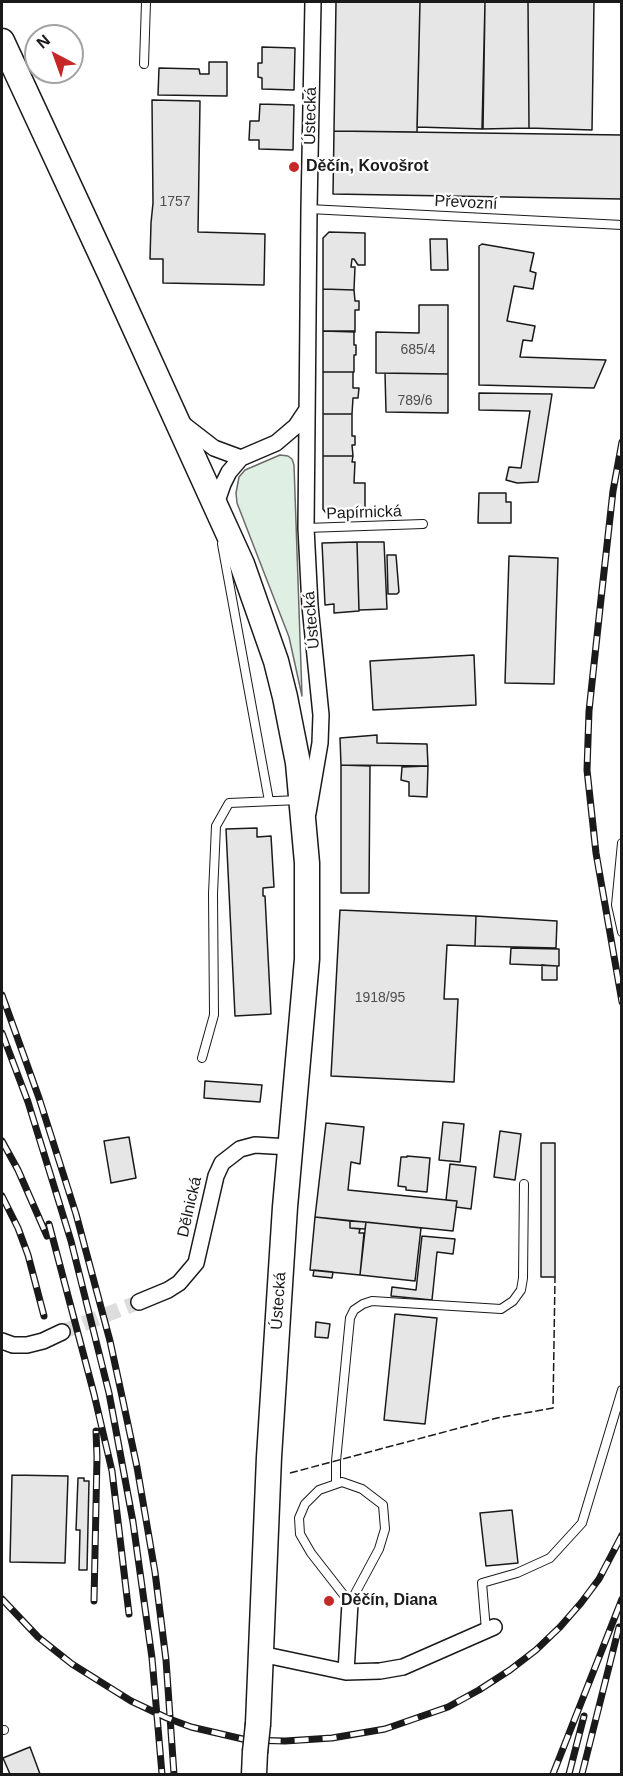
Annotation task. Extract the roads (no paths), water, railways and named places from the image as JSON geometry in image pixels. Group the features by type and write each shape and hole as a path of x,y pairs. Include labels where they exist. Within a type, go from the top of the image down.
{"main road":[{"name":"Ústecká","path":"2,41 216,504 253,591 276,661 298,763 307,863 307,959 290,1147 269,1457 258,1724 254,1763"}],"street":[{"name":"Ústecká","path":"304,827 312,796 320,743 321,715 310,606 306,528 313,2"},
{"path":"216,504 229,472 241,458 276,443 296,426 306,411"},
{"path":"176,418 214,448 241,458"},
{"name":"Dělnická","path":"139,1302 179,1283 196,1263 216,1176 222,1163 240,1149 255,1145 290,1147"},
{"path":"2,1341 13,1345 27,1345 44,1341 62,1332"},
{"path":"346,1672 350,1603"},
{"path":"261,1654 346,1672 380,1671 403,1667 490,1628"}],"lane":[{"path":"144,64 146,2"},
{"name":"Převozní","path":"309,209 621,225"},
{"path":"216,504 228,582 269,801"},
{"name":"Papírnická","path":"306,528 423,524"},
{"path":"202,1058 214,1015 213,894 216,826 229,803 301,800"},
{"path":"621,843 616,905 621,932"},
{"path":"336,1484 336,1461 350,1318 354,1310 372,1301 501,1309 513,1301 521,1290 523,1278 524,1184"},
{"path":"490,1628 482,1583 517,1573 550,1558 582,1523 621,1390"},
{"path":"342,1482 362,1489 383,1505 385,1529 379,1549 350,1603 311,1553 300,1534 299,1518 305,1504 319,1490 342,1482"}],"tunnel":[{"path":"62,1332 139,1302"}],"railway":[{"path":"622,442 613,491 589,711 587,770 596,853 622,1002"},
{"path":"2,995 39,1098 76,1214 110,1341 137,1467 155,1572 166,1660 174,1774"},
{"path":"2,1033 28,1102 71,1241 109,1393 133,1522 152,1658 162,1774"},
{"path":"2,1141 18,1170 47,1236"},
{"path":"2,1196 28,1255 44,1316"},
{"path":"49,1224 112,1471 129,1614"},
{"path":"94,1601 96,1431"},
{"path":"2,1599 38,1637 72,1664 131,1701 167,1718 191,1727 247,1740 285,1741 332,1738 385,1729 448,1707 510,1670 536,1650 581,1603 599,1579 622,1535"},
{"path":"553,1774 622,1599"},
{"path":"582,1774 619,1627"},
{"path":"569,1774 584,1716"}],"place":[{"name":"Děčín, Kovošrot","path":"294,167"},
{"name":"Děčín, Diana","path":"329,1601"}]}
